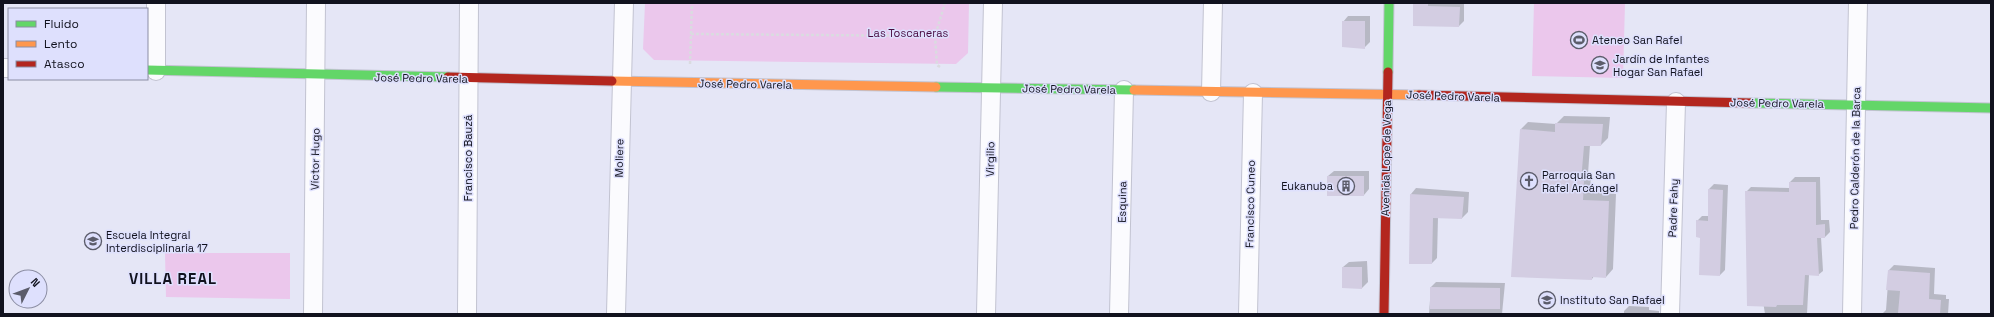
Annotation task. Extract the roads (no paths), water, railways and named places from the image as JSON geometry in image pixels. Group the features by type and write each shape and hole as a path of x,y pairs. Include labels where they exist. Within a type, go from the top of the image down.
{"street":[{"path":"151,70 156,3"},
{"name":"Víctor Hugo","path":"313,314 316,3"},
{"name":"Francisco Bauzá","path":"467,314 469,3"},
{"name":"Moliere","path":"616,314 624,3"},
{"name":"Virgilio","path":"986,314 993,3"},
{"path":"1211,92 1213,3"},
{"name":"Avenida Lope de Vega","path":"1384,314 1389,3"},
{"name":"Pedro Calderón de la Barca","path":"1852,314 1858,3"},
{"name":"José Pedro Varela","path":"151,70 468,79 1387,94 1676,102 1856,104 1991,108"},
{"name":"Esquina","path":"1119,314 1124,90"},
{"name":"Francisco Cuneo","path":"1248,314 1253,93"},
{"name":"Padre Fahy","path":"1670,314 1676,102"}],"place":[{"name":"Ateneo San Rafel","path":"1579,40"},
{"name":"Jardín de Infantes Hogar San Rafael","path":"1600,65"},
{"name":"Parroquia San Rafel Arcángel","path":"1529,181"},
{"name":"Eukanuba","path":"1346,186"},
{"name":"Escuela Integral Interdisciplinaria 17","path":"93,241"},
{"name":"Instituto San Rafael","path":"1547,300"}],"district":[{"name":"VILLA REAL","path":"173,279"}],"park label":[{"name":"Las Toscaneras","path":"908,33"}]}
